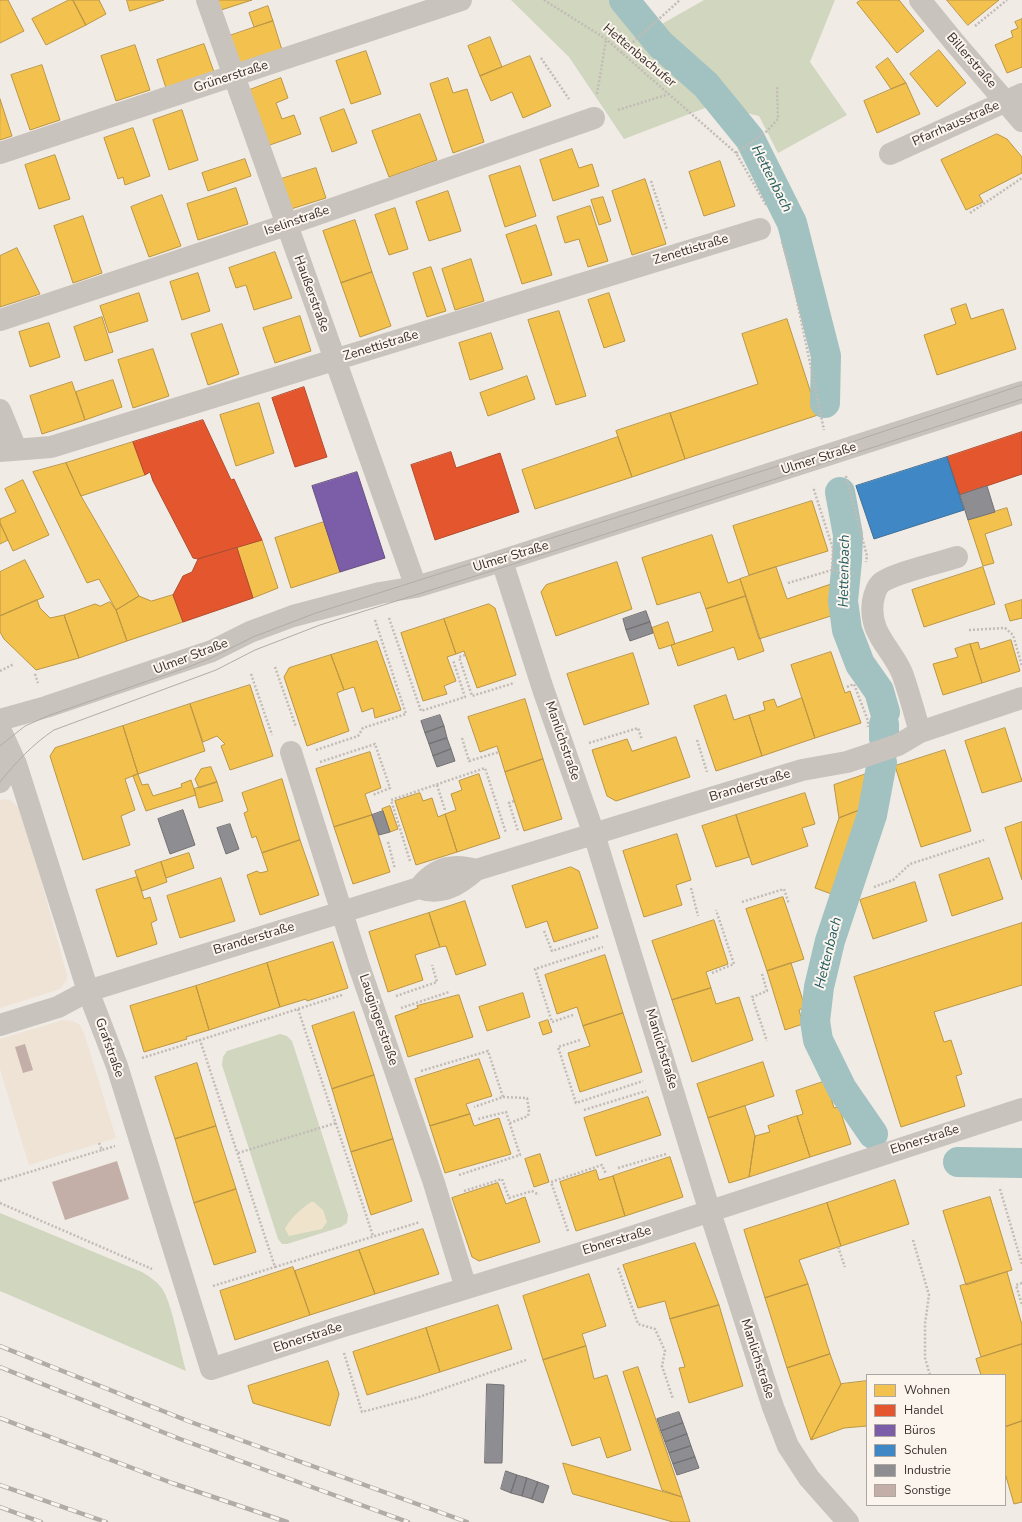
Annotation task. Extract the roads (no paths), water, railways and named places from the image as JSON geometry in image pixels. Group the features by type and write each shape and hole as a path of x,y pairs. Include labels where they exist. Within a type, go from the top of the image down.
{"street":[{"name":"Haußerstraße","path":"206,0 416,587"},
{"name":"Grünerstraße","path":"0,153 234,77 461,0"},
{"name":"Billerstraße","path":"920,0 955,43 1014,98 1022,120"},
{"name":"Pfarrhausstraße","path":"890,154 1014,98"},
{"name":"Iselinstraße","path":"0,320 286,225 589,119"},
{"name":"Zenettistraße","path":"8,450 52,447 760,229"},
{"name":"Ulmer Straße","path":"0,720 46,707 212,652 250,632 293,616 380,593 416,587 502,561 805,464 1022,392"},
{"path":"0,410 8,450"},
{"path":"920,732 901,672 880,639 874,623 872,609 874,595 880,584 891,578 957,557"},
{"name":"Manlichstraße","path":"502,561 564,750 594,834 710,1212 773,1407 788,1446 809,1478 848,1522"},
{"name":"Branderstraße","path":"0,1025 58,1007 88,991 419,888 435,872 452,866 466,867 476,870 802,770 847,762 898,745 920,732 1022,698"},
{"name":"Grafstraße","path":"0,729 16,764 88,991 117,1066 211,1369"},
{"path":"0,750 3,778 0,782"},
{"name":"Laugingerstraße","path":"300,758 343,912 466,1288"},
{"name":"Ebnerstraße","path":"211,1369 337,1328 710,1212 1022,1109"}],"waterway":[{"name":"Hettenbach","path":"624,0 660,44 706,85 750,139 792,223 826,356 825,403"},
{"name":"Hettenbach","path":"840,492 848,535 843,601 847,630 860,664 879,691 885,712"},
{"name":"Hettenbach","path":"884,724 884,738"},
{"name":"Hettenbach","path":"873,1134 842,1089 818,1040 815,1021 819,987 830,941 872,815 882,762"},
{"name":"Hettenbach","path":"958,1162 1022,1163"}],"tram line":[{"path":"0,746 25,726 50,715 188,667 211,658 253,637 316,613 828,450 1022,385"},
{"path":"0,782 25,754 54,730 216,670 255,650 320,625 1022,399"}],"railway":[{"path":"0,1346 188,1421 467,1522"},
{"path":"0,1367 180,1439 408,1522"},
{"path":"0,1418 172,1483 287,1522"},
{"path":"0,1485 106,1522"},
{"path":"0,1507 41,1522"}]}
